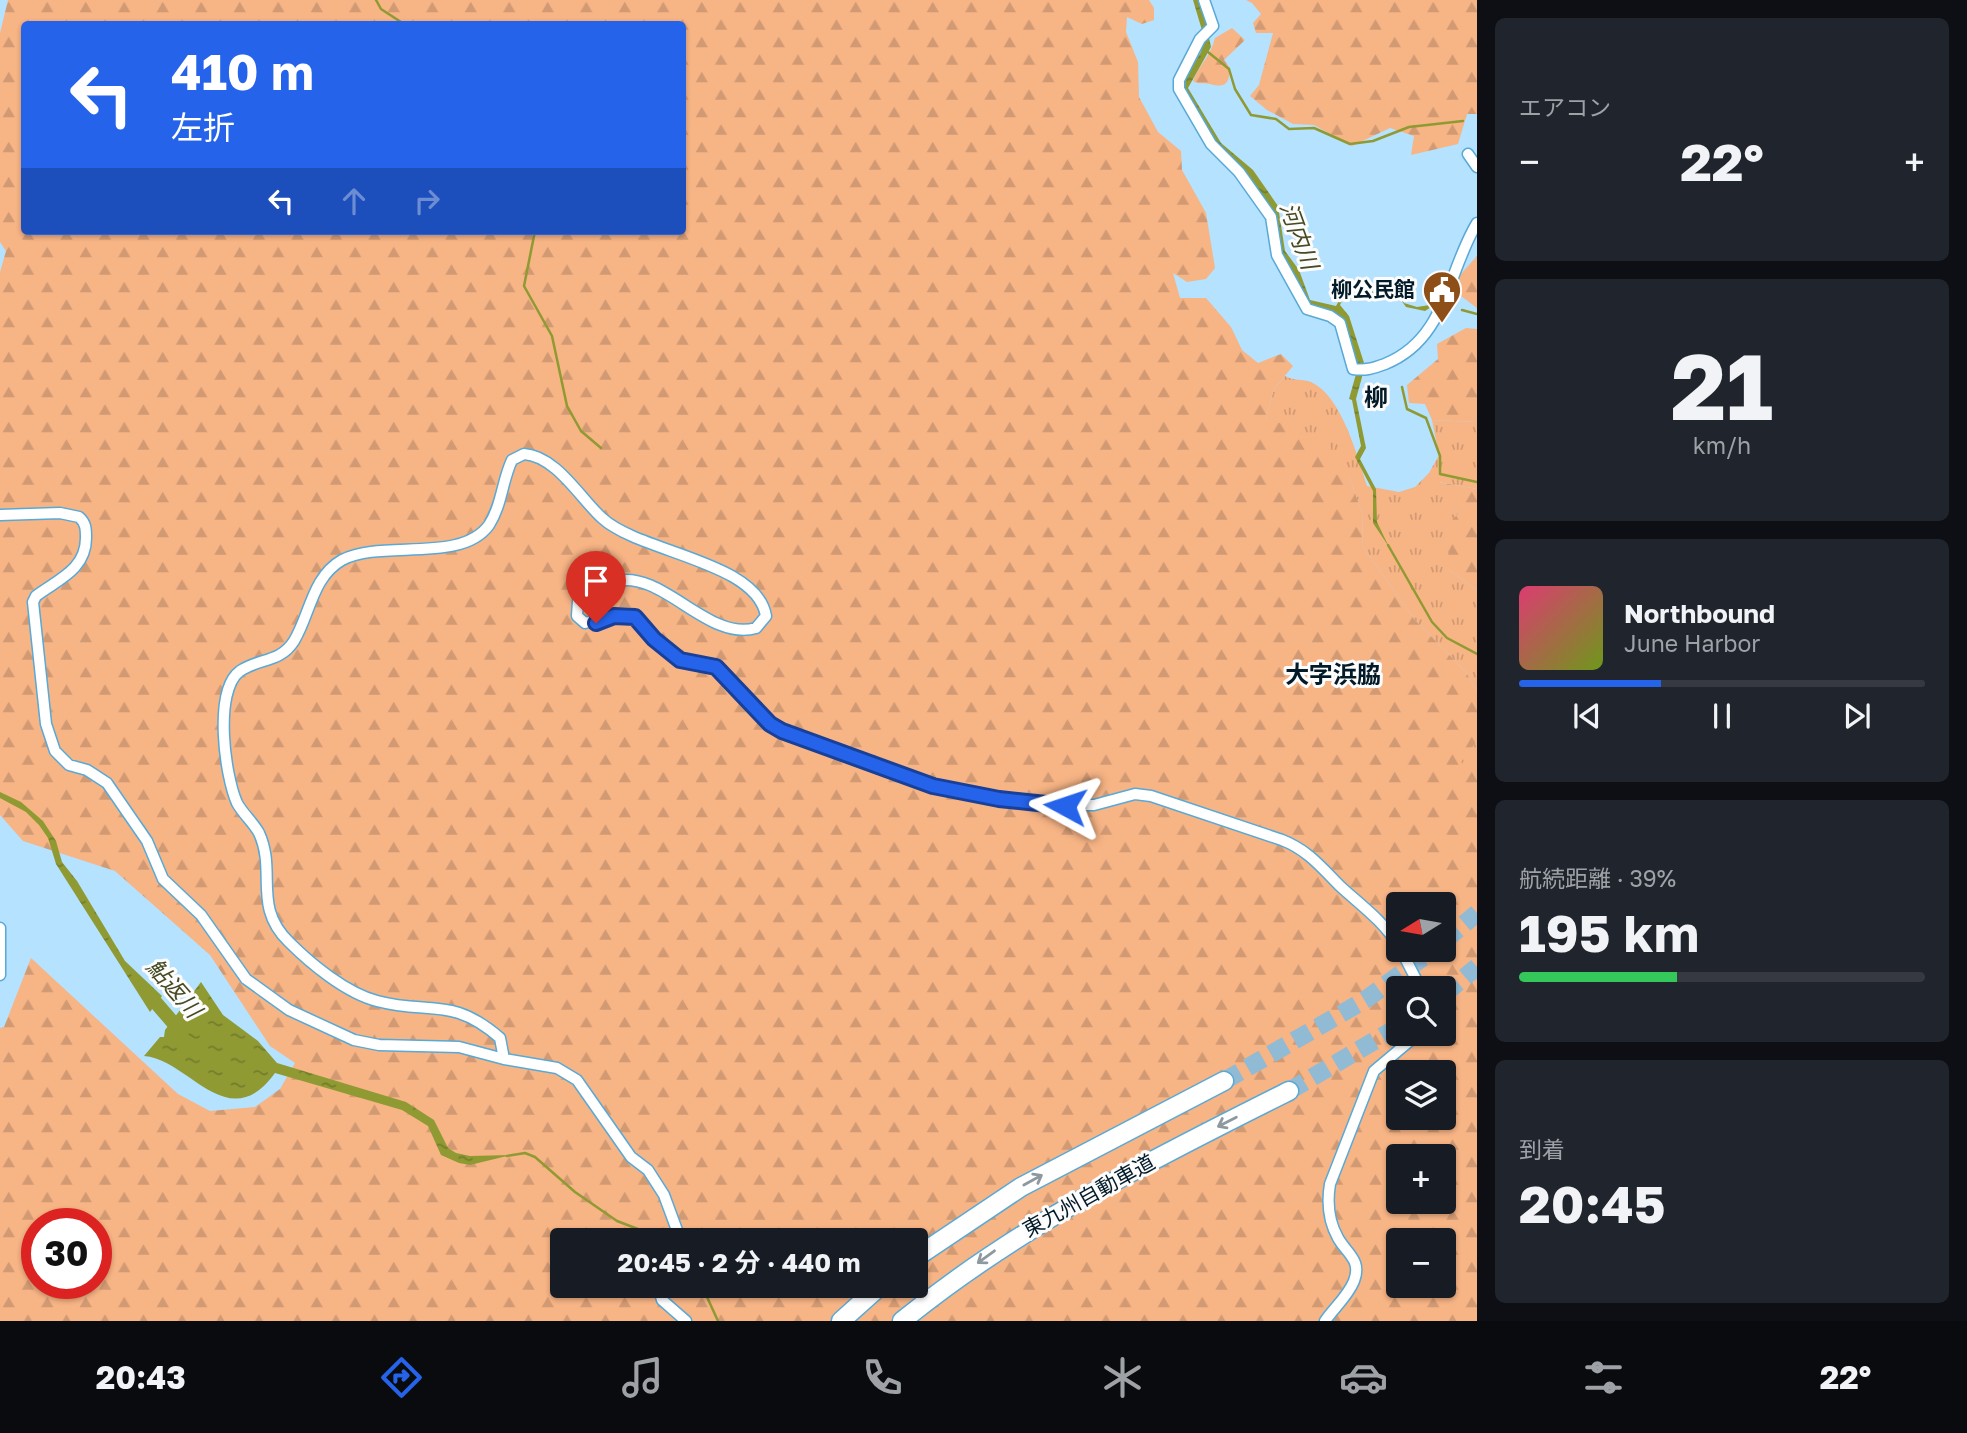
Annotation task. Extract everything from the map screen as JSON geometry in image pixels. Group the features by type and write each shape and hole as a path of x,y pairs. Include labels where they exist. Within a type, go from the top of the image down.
{"highway":[{"name":"東九州自動車道","path":"928,1249 1021,1187 1224,1081"},
{"name":"東九州自動車道","path":"902,1321 1002,1245 1065,1208 1289,1091"},
{"path":"841,1321 867,1298"}],"street":[{"path":"1204,0 1213,23 1179,80 1182,97 1211,144 1257,194 1271,217 1277,255 1307,309 1330,316 1340,323 1361,370 1390,362 1416,346 1455,281 1459,255 1477,223"},
{"path":"1468,154 1477,167"},
{"path":"504,1059 500,1038 466,1014 452,1009 389,1003 365,997 316,965 279,932 267,905 262,843 234,792 223,718 232,679 244,668 271,661 287,649 315,592 333,567 348,558 436,547 479,534 494,516 512,460 524,454 547,464 616,530 724,572 744,584 757,597 766,616 756,628 734,630 657,590 625,579 610,582 578,601 577,616 585,624 614,616 635,617 654,639 680,660 716,667 775,728 853,755 918,782 1045,805 1094,805 1135,794 1151,796 1282,839 1316,860 1373,913 1386,930"},
{"path":"0,515 60,513 83,521 86,534 83,556 63,579 42,592 33,602 51,744 64,762 87,770 107,783 147,841 163,879 201,915 246,979 289,1010 354,1040 379,1045 459,1047 557,1069 577,1080 631,1157 648,1170 664,1195 676,1228"},
{"path":"0,928 0,975"},
{"path":"1325,1321 1349,1291 1356,1269 1354,1257 1339,1239 1332,1220 1328,1203 1330,1184 1374,1071 1404,1046"},
{"path":"661,1298 686,1321"}],"green space":[{"path":"8,0 1149,0 1154,8 1154,20 1142,24 1127,17 1126,32 1138,62 1139,97 1158,132 1181,151 1182,170 1206,213 1215,268 1206,279 1187,282 1173,273 1180,298 1206,298 1231,327 1242,350 1258,363 1281,354 1293,366 1274,389 1266,418 1326,440 1349,477 1362,512 1363,547 1414,619 1466,672 1477,692 1477,741 1461,762 1477,776 1477,1321 0,1321 0,1028 4,1027 31,958 178,1094 210,1111 255,1107 280,1089 295,1063 270,1046 210,955 115,871 23,841 0,815 0,272 6,251 0,242 0,33"},
{"path":"1246,0 1477,0 1477,114 1467,114 1458,144 1411,155 1414,136 1390,128 1352,146 1314,125 1293,124 1267,110 1250,96 1259,85 1273,33 1256,33 1253,23 1261,14"},
{"path":"1232,28 1245,40 1224,60 1230,68 1227,82 1219,86 1193,81 1215,38"},
{"path":"1477,256 1477,308 1457,293 1459,276"},
{"path":"1466,328 1477,329 1477,422 1432,420 1425,404 1409,403 1407,385 1438,359 1437,344"},
{"path":"1285,376 1311,382 1322,389 1331,400 1347,428 1367,486 1399,492 1415,487 1429,473 1439,455 1432,420 1477,422 1477,489 1439,482 1458,514 1449,569 1477,591 1477,692 1466,672 1414,619 1363,547 1362,512 1349,477 1266,418 1274,389"},
{"path":"1438,482 1477,489 1477,591 1449,569 1447,525 1458,514"},
{"path":"1477,741 1477,776 1474,776 1460,762"}],"water":[{"path":"1193,0 1201,0 1211,47 1188,88 1221,143 1253,170 1278,206 1285,251 1299,270 1310,300 1336,306 1340,299 1372,291 1377,295 1387,290 1398,289 1404,303 1417,307 1436,304 1425,311 1406,307 1394,290 1376,297 1370,293 1342,301 1340,305 1349,316 1365,366 1356,399 1366,448 1360,459 1376,489 1377,522 1389,547 1373,523 1373,491 1355,457 1361,446 1352,400 1349,399 1356,374 1341,320 1335,314 1310,306 1280,254 1275,217 1265,199 1250,178 1217,146 1183,94 1183,82 1201,52 1204,37"},
{"path":"0,792 21,802 43,821 56,841 62,862 77,881 125,961 162,996 150,1012 56,864 48,838 26,812 0,798"},
{"path":"201,982 223,1015 258,1041 277,1063 406,1102 434,1120 448,1148 456,1153 470,1156 511,1155 470,1165 459,1163 441,1155 428,1126 402,1110 275,1073 258,1091 241,1098 225,1097 161,1060 144,1056 160,1037 164,1037 165,1030"}],"waterway":[{"path":"376,0 381,9 399,21"},
{"path":"1208,52 1229,69 1235,89 1251,115 1276,119 1289,129 1314,128 1350,144 1373,141 1409,127 1463,121"},
{"path":"534,235 524,286 552,336 567,406 581,431 601,448"},
{"path":"1462,310 1477,314"},
{"path":"1402,387 1407,409 1426,418 1440,456 1440,474 1477,482"},
{"path":"1388,545 1432,622 1447,638 1477,654"},
{"name":"鮎返川","path":"145,990 182,1033"},
{"path":"507,1156 525,1153 535,1157 575,1192 617,1221 635,1228"},
{"path":"707,1298 718,1321"}],"tunnel":[{"path":"1456,931 1477,913"},
{"path":"1224,1081 1365,1000 1417,962"},
{"path":"1456,984 1477,967"},
{"path":"1289,1091 1386,1034"}],"place":[{"name":"柳公民館","path":"1442,324"}],"district":[{"name":"柳","path":"1376,398"},
{"name":"大字浜脇","path":"1333,675"}],"route":[{"path":"596,623 627,614 635,617 654,639 680,660 685,663 713,664 770,724 782,731 838,749 933,786 999,799 1065,806"}],"water label":[{"name":"河内川","path":"1299,236"}]}
